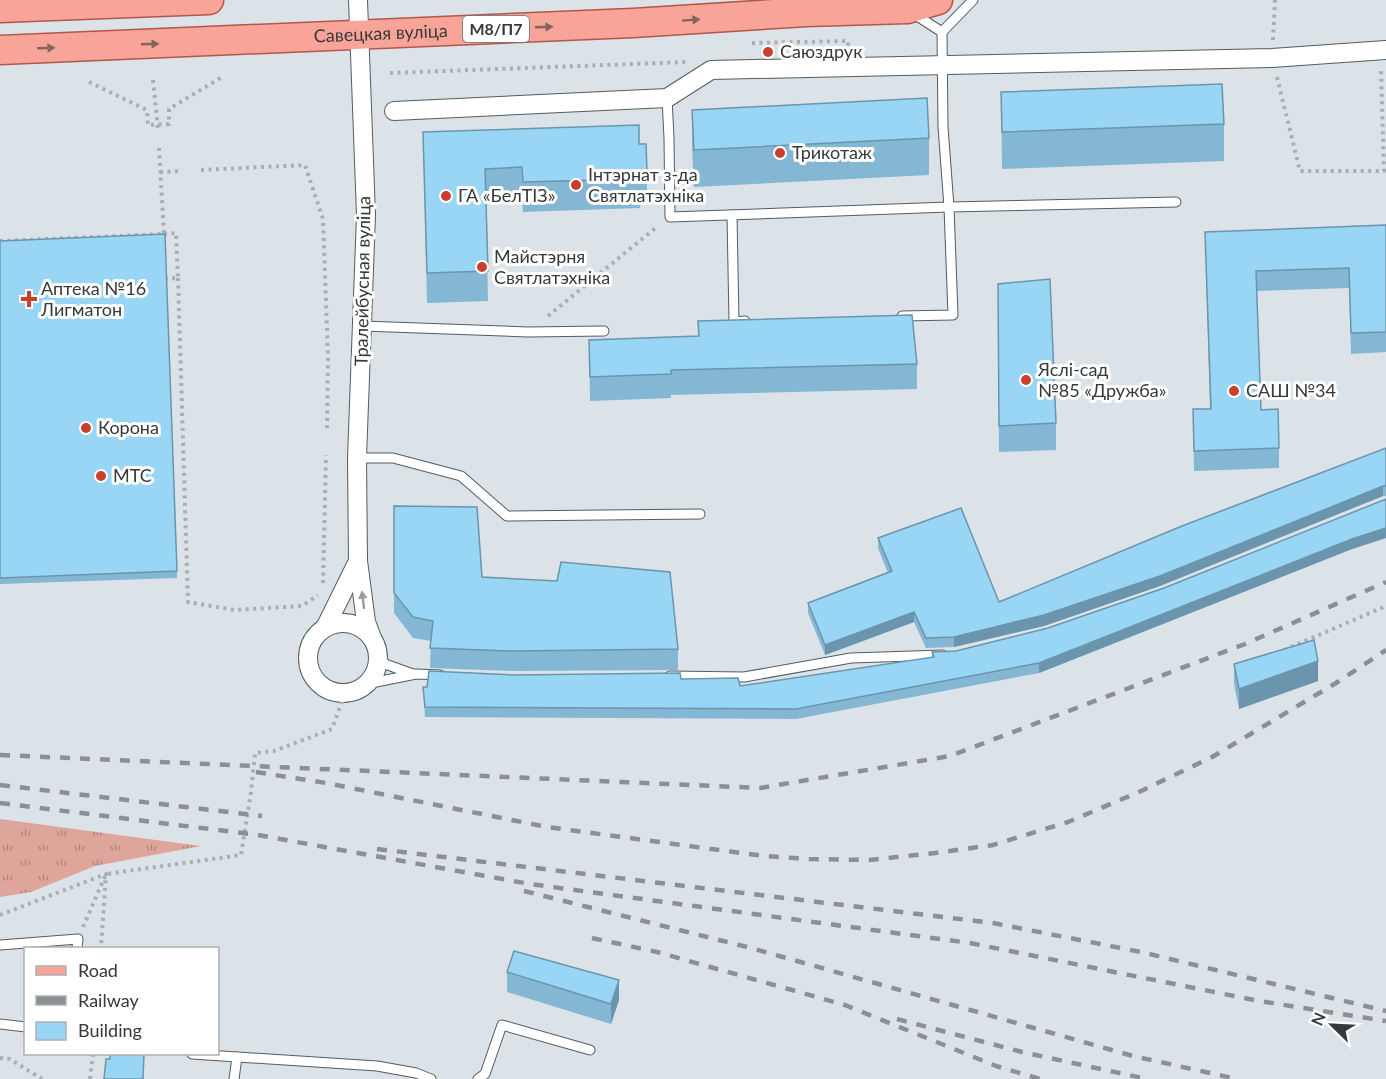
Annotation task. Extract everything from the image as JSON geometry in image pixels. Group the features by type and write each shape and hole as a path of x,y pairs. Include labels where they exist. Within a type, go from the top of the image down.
{"main road":[{"path":"0,8 87,2 209,0"},
{"name":"Савецкая вуліца","path":"0,50 633,24 806,12 907,9 939,0"}],"street":[{"name":"Тралейбусная вуліца","path":"358,0 366,214 357,458 358,561 366,622 375,645"},
{"path":"394,111 667,98 711,70 1272,58 1383,50"},
{"name":"Тралейбусная вуліца","path":"326,626 358,561"},
{"path":"343,622 359,626 375,645 375,670 366,684 356,690 345,693 334,691 319,683 310,670 308,653 314,637 326,626 343,622"}],"lane":[{"path":"895,316 953,315 943,127 942,32 973,0"},
{"path":"907,9 942,32"},
{"path":"667,98 670,217 1176,202"},
{"path":"732,215 734,322 757,321"},
{"path":"363,326 528,332 604,332"},
{"path":"357,458 393,458 461,476 507,516 700,514"},
{"path":"375,645 385,664 416,674 448,676"},
{"path":"661,676 744,677 851,658 955,654"},
{"path":"366,684 416,674"},
{"path":"0,945 77,944"},
{"path":"0,1024 24,1027"},
{"path":"478,1079 485,1074 502,1025 590,1050"},
{"path":"214,1055 377,1066 416,1073 431,1079"},
{"path":"234,1079 237,1057"}],"path":[{"path":"1275,0 1272,58 1300,171 1384,171 1383,50"},
{"path":"743,43 848,41"},
{"path":"390,73 687,62"},
{"path":"89,82 147,110 148,125 157,127 169,124 169,109 222,77"},
{"path":"153,80 157,127"},
{"path":"159,148 164,234"},
{"path":"201,170 304,165 323,219 328,357 327,428"},
{"path":"160,172 181,171"},
{"path":"528,332 670,217"},
{"path":"0,241 176,233 188,602 234,610 302,606 315,599 322,590 324,579 326,455"},
{"path":"166,279 178,278"},
{"path":"1277,652 1386,606"},
{"path":"0,915 106,874 241,855 255,753 273,751 332,729 345,693"},
{"path":"77,944 106,874"},
{"path":"101,947 106,874"},
{"path":"90,1079 93,1055"},
{"path":"0,1058 10,1059 42,1079"}],"green space":[{"path":"0,819 201,846 95,866 31,892 0,897"}],"building":[{"path":"1222,84 1224,124 1002,132 1001,92"},
{"path":"927,98 929,138 694,150 692,110"},
{"path":"639,125 639,144 646,144 647,171 640,171 640,179 523,182 522,167 485,169 488,271 427,273 423,132"},
{"name":"САШ №34","path":"1386,225 1386,332 1351,333 1349,268 1256,271 1261,410 1278,409 1279,448 1194,451 1193,409 1211,409 1205,232"},
{"name":"Корона","path":"165,234 177,571 0,578 0,241"},
{"name":"Яслі-сад №85 «Дружба»","path":"1050,279 1056,423 999,426 998,284"},
{"path":"912,315 917,364 671,370 671,374 590,377 589,340 699,336 698,321"},
{"path":"1386,448 1386,486 1160,576 1044,615 954,637 926,638 914,612 825,645 808,603 892,571 878,538 961,508 999,602 1182,526"},
{"path":"1386,499 1386,528 1352,539 1039,663 796,709 425,707 423,687 427,687 429,671 513,675 680,673 681,679 738,678 740,686 934,657 932,652 956,651 1048,628 1164,588"},
{"path":"394,506 477,507 482,577 557,581 561,562 670,572 678,649 513,651 430,648 433,621 413,617 394,593"},
{"path":"1314,640 1318,661 1239,689 1234,664"},
{"path":"514,951 619,980 611,1004 507,972"},
{"path":"110,1055 144,1055 143,1079 104,1079 106,1059 110,1059"}],"railway":[{"path":"0,755 760,788 950,756 1245,644 1386,582"},
{"path":"256,772 326,783 547,827 764,856 869,860 935,853 993,845 1068,822 1139,792 1212,757 1336,683 1386,650"},
{"path":"0,785 262,816"},
{"path":"0,803 258,835 530,884 970,943 1259,1001 1386,1021"},
{"path":"377,849 993,923 1141,952 1386,1011"},
{"path":"524,891 751,948 1133,1056 1237,1079"},
{"path":"592,938 657,952 845,1005 996,1066 1040,1079"},
{"path":"897,1019 1022,1052 1147,1079"}],"place":[{"name":"Саюздрук","path":"768,52"},
{"name":"Трикотаж","path":"780,153"},
{"name":"Інтэрнат з-да Святлатэхніка","path":"576,185"},
{"name":"ГА «БелТІЗ»","path":"446,196"},
{"name":"Майстэрня Святлатэхніка","path":"482,267"},
{"name":"Аптека №16 Лигматон","path":"29,299"},
{"name":"Яслі-сад №85 «Дружба»","path":"1026,380"},
{"name":"САШ №34","path":"1234,391"},
{"name":"Корона","path":"86,428"},
{"name":"МТС","path":"101,476"}]}
